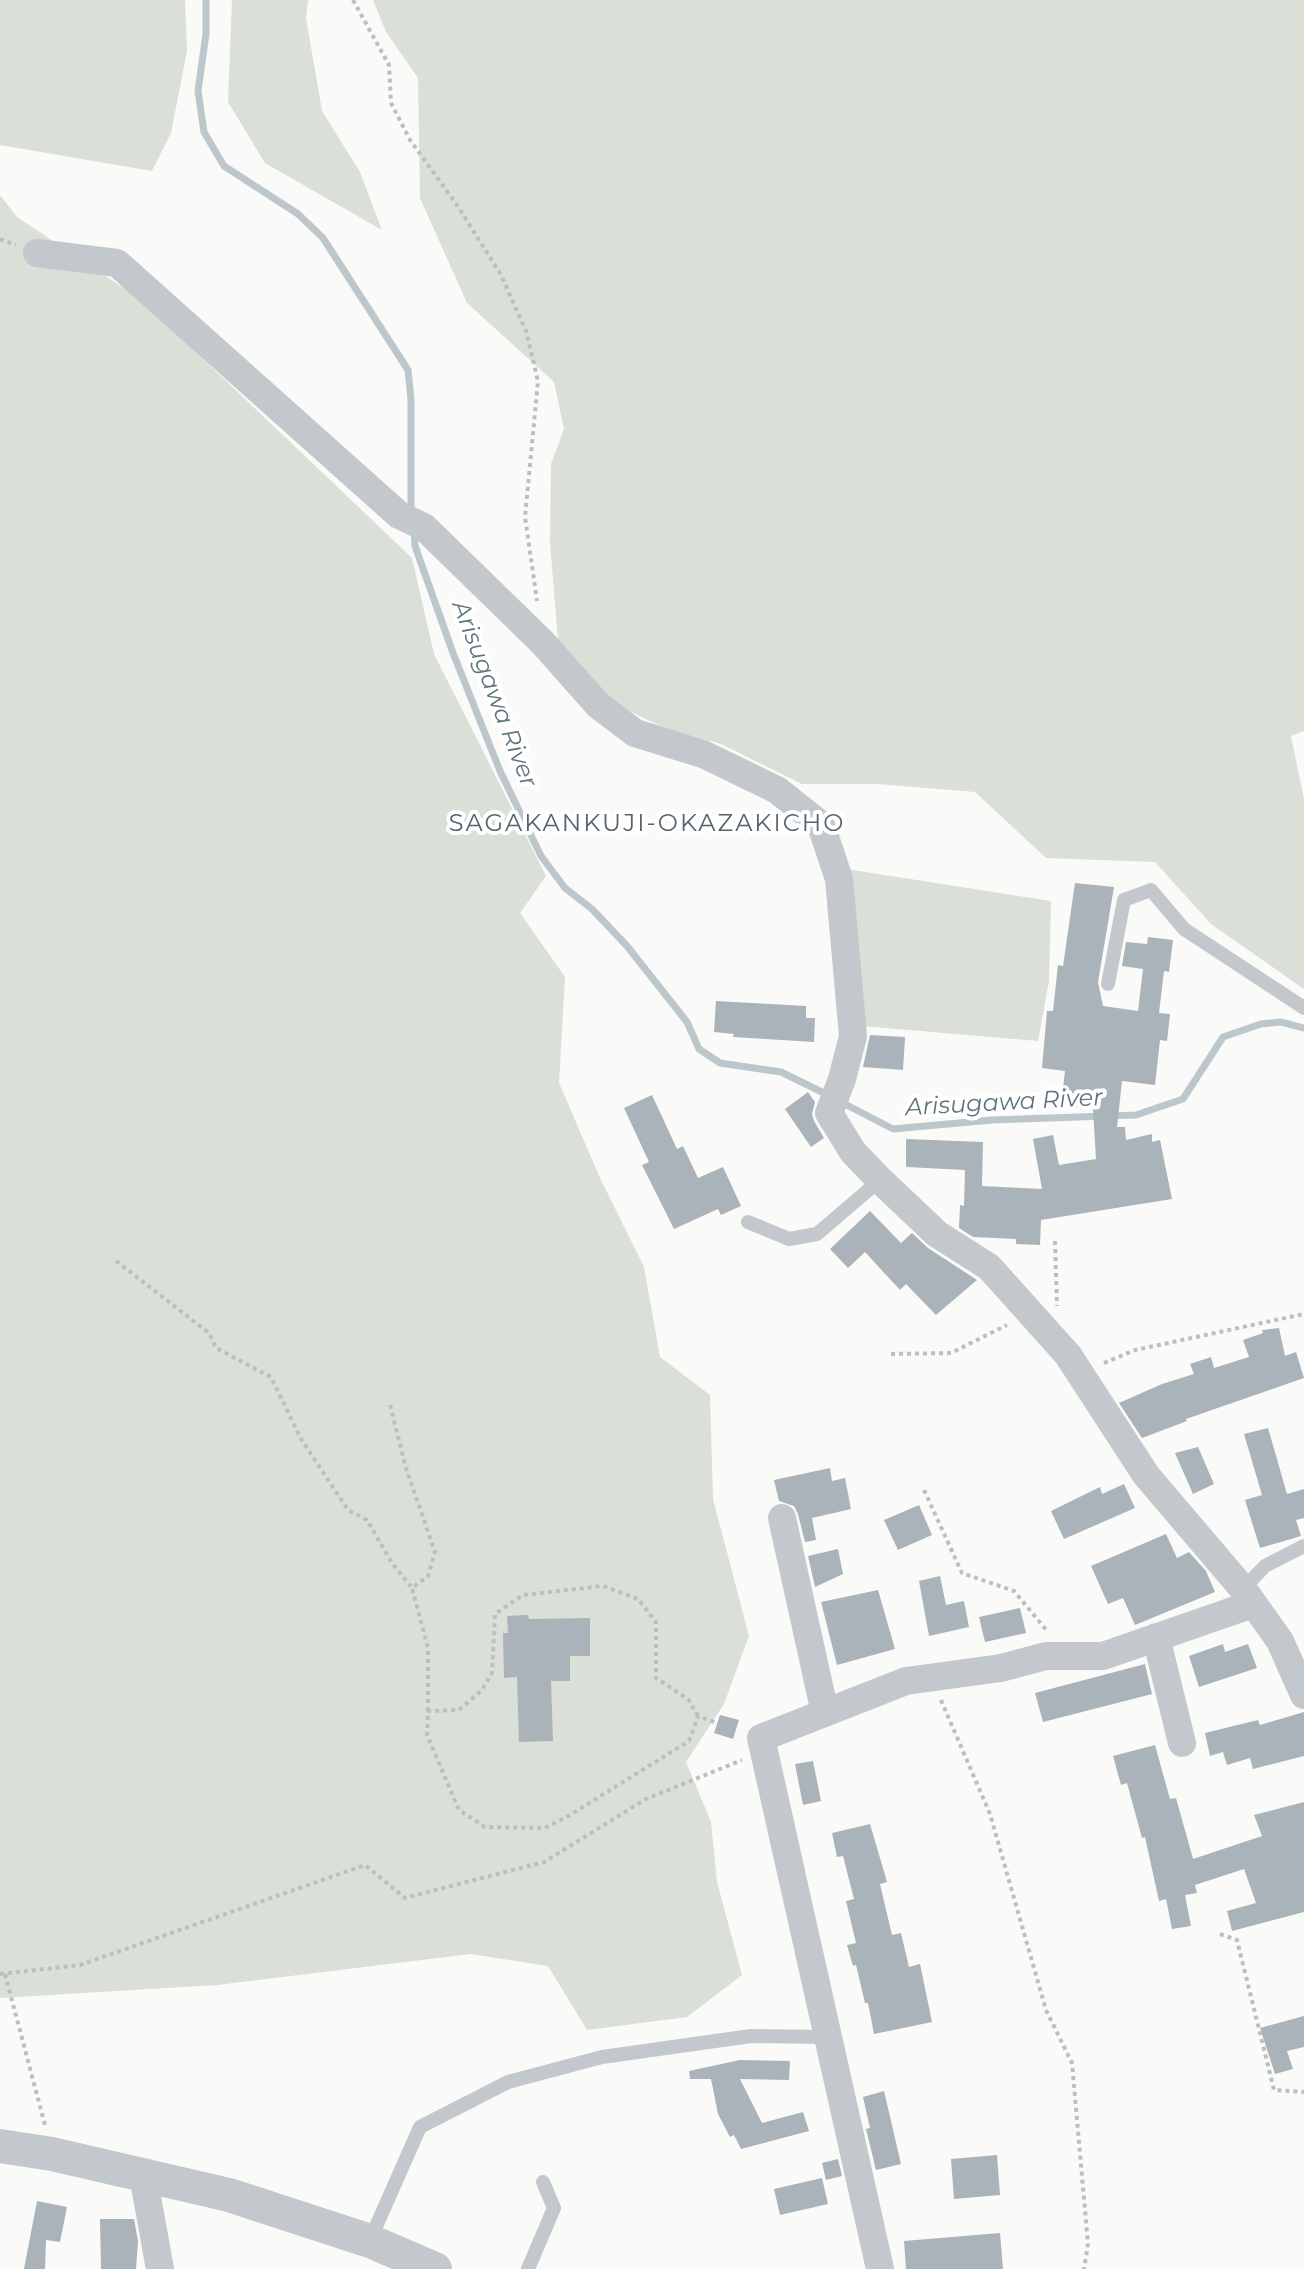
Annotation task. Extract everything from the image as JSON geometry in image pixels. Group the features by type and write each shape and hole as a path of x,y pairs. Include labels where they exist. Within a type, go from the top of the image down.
{"street":[{"path":"37,253 117,263 412,521 543,643 598,705 635,733 703,754 777,790 821,825 839,879 853,1036 834,1099 853,1152 937,1234 989,1267 1058,1344 1146,1475 1248,1596 1280,1641 1304,1695"},
{"path":"782,1518 825,1713"},
{"path":"880,2269 761,1738 906,1681 942,1678 1046,1656 1103,1656 1156,1637 1248,1596"},
{"path":"1156,1637 1182,1743"},
{"path":"0,2146 52,2154 229,2195 370,2241 435,2269"},
{"path":"143,2175 160,2269"}],"lane":[{"path":"1108,984 1124,900 1151,890 1184,929 1304,1008"},
{"path":"748,1222 789,1239 817,1234 880,1180"},
{"path":"1248,1596 1265,1566 1304,1546"},
{"path":"370,2241 420,2127 508,2082 602,2057 751,2036 828,2037"},
{"path":"528,2269 554,2208 543,2182"}],"path":[{"path":"353,0 389,65 391,103 410,140 457,205 501,275 526,331 538,381 525,517 543,643"},
{"path":"1055,1241 1058,1344"},
{"path":"116,1261 209,1333 216,1348 271,1377 301,1439 348,1510 367,1520 392,1563 412,1588 428,1648 427,1735 459,1810 485,1827 545,1828 689,1741 698,1716"},
{"path":"891,1354 951,1353 1030,1313"},
{"path":"1080,1374 1135,1350 1303,1315"},
{"path":"390,1405 418,1508 435,1552 428,1576 412,1588"},
{"path":"924,1490 962,1573 1014,1591 1067,1656"},
{"path":"428,1711 459,1710 482,1690 492,1673 495,1614 523,1595 603,1586 638,1599 656,1622 656,1678 688,1699 698,1716 717,1723"},
{"path":"942,1678 941,1700 990,1814 1046,2010 1072,2063 1088,2244 1084,2269"},
{"path":"52,2154 3,1974 80,1965 365,1865 405,1898 544,1862 646,1799 764,1751"},
{"path":"1220,1934 1237,1940 1274,2090 1304,2092"}],"shaded area":[{"path":"0,0 185,0 187,51 171,133 152,171 0,145"},
{"path":"232,0 308,0 306,18 322,111 360,172 382,230 265,163 228,102"},
{"path":"373,0 1304,0 1304,731 1291,736 1304,799 1304,989 1211,924 1155,862 1046,858 975,792 877,784 802,784 721,744 665,728 614,704 559,653 550,542 551,464 564,429 554,382 467,303 420,198 418,78 386,32"},
{"path":"0,195 17,217 140,299 412,558 434,654 546,876 520,913 565,977 559,1083 600,1178 644,1267 660,1357 710,1395 713,1499 749,1636 724,1704 686,1762 711,1822 717,1882 742,1975 687,2017 587,2030 548,1966 471,1954 217,1985 0,1998"},
{"path":"846,869 1051,901 1049,981 1038,1041 862,1026"}],"building":[{"path":"1075,883 1114,887 1098,982 1103,1006 1138,1011 1143,969 1122,966 1126,942 1147,944 1148,937 1173,940 1169,972 1164,971 1159,1013 1170,1014 1167,1041 1160,1040 1155,1085 1122,1081 1117,1127 1125,1127 1126,1140 1152,1134 1152,1142 1160,1140 1172,1199 1041,1220 1040,1245 1016,1244 1016,1239 973,1237 959,1228 960,1205 964,1206 965,1170 906,1167 906,1139 983,1142 982,1186 1042,1189 1033,1139 1053,1135 1059,1165 1096,1159 1093,1109 1061,1105 1065,1071 1042,1068 1047,1011 1053,1011 1058,965 1063,966"},
{"path":"716,1001 806,1006 806,1018 815,1018 814,1042 733,1037 734,1034 714,1032"},
{"path":"870,1035 905,1037 903,1070 863,1067"},
{"path":"808,1092 815,1102 814,1121 824,1138 811,1147 785,1109"},
{"path":"652,1095 677,1149 683,1146 698,1178 723,1167 741,1206 721,1215 718,1209 674,1229 642,1165 649,1162 624,1108"},
{"path":"870,1211 901,1243 912,1233 928,1248 977,1280 936,1315 906,1284 900,1290 865,1252 848,1268 830,1249"},
{"path":"1279,1328 1285,1356 1296,1352 1304,1378 1186,1419 1142,1438 1119,1403 1194,1374 1190,1364 1211,1357 1214,1368 1249,1357 1243,1340 1263,1333 1262,1330"},
{"path":"1268,1428 1287,1494 1304,1489 1304,1518 1296,1520 1301,1536 1260,1548 1245,1500 1262,1495 1244,1434"},
{"path":"1198,1447 1214,1484 1193,1494 1175,1453"},
{"path":"830,1468 832,1481 845,1478 851,1509 812,1518 816,1540 805,1542 794,1506 779,1501 774,1480"},
{"path":"1124,1484 1135,1508 1064,1539 1051,1511 1100,1487 1102,1494"},
{"path":"919,1505 932,1535 898,1550 884,1520"},
{"path":"1166,1534 1177,1558 1189,1552 1206,1571 1215,1592 1135,1625 1123,1598 1108,1604 1091,1566"},
{"path":"838,1549 843,1574 815,1587 808,1556"},
{"path":"940,1576 946,1605 964,1601 969,1627 929,1636 919,1581"},
{"path":"878,1590 895,1649 837,1665 821,1602"},
{"path":"1020,1608 1026,1633 985,1642 979,1617"},
{"path":"528,1615 529,1619 590,1618 590,1656 570,1656 570,1681 551,1681 553,1741 519,1742 517,1677 504,1678 503,1633 508,1633 507,1616"},
{"path":"1223,1644 1225,1652 1248,1644 1257,1668 1199,1687 1189,1656"},
{"path":"1145,1664 1152,1694 1043,1722 1035,1693"},
{"path":"1304,1712 1304,1756 1253,1769 1250,1758 1227,1765 1223,1752 1210,1756 1205,1733 1258,1720 1260,1725"},
{"path":"720,1715 739,1720 733,1739 714,1733"},
{"path":"1155,1745 1170,1799 1176,1798 1193,1859 1262,1836 1254,1815 1304,1802 1304,1912 1232,1931 1227,1911 1256,1903 1244,1869 1195,1885 1197,1893 1185,1895 1191,1926 1172,1929 1166,1899 1159,1901 1145,1837 1142,1838 1127,1783 1121,1785 1113,1756"},
{"path":"813,1761 821,1801 803,1805 795,1764"},
{"path":"870,1824 887,1882 880,1884 892,1935 901,1933 909,1967 920,1964 932,2022 874,2034 868,2003 865,2003 856,1965 853,1966 847,1945 856,1943 846,1901 854,1899 843,1856 837,1857 832,1833"},
{"path":"1304,2016 1304,2047 1287,2051 1293,2069 1275,2074 1260,2028"},
{"path":"740,2060 790,2061 789,2080 740,2079 762,2123 803,2112 809,2131 741,2149 734,2135 730,2137 718,2114 711,2079 690,2079 689,2071"},
{"path":"884,2091 901,2164 876,2170 866,2129 870,2128 863,2097"},
{"path":"997,2155 1000,2195 954,2199 951,2159"},
{"path":"838,2159 842,2176 826,2180 822,2163"},
{"path":"822,2178 828,2204 780,2215 774,2189"},
{"path":"37,2201 67,2207 60,2242 46,2240 45,2269 24,2269"},
{"path":"100,2219 134,2219 138,2241 136,2269 101,2269"},
{"path":"1000,2233 1003,2269 906,2269 904,2241"}],"waterway":[{"name":"Arisugawa River","path":"206,0 206,34 198,91 204,132 224,166 298,214 323,238 408,370 411,511"},
{"name":"Arisugawa River","path":"414,531 415,546 453,653 500,771 541,856 565,888 592,909 627,946 687,1022 699,1049 720,1063 781,1072 830,1096"},
{"name":"Arisugawa River","path":"841,1102 893,1129 992,1120 1136,1115 1183,1099 1223,1037 1261,1024 1281,1022 1304,1028"}],"district":[{"name":"SAGAKANKUJI-OKAZAKICHO","path":"647,824"}]}
